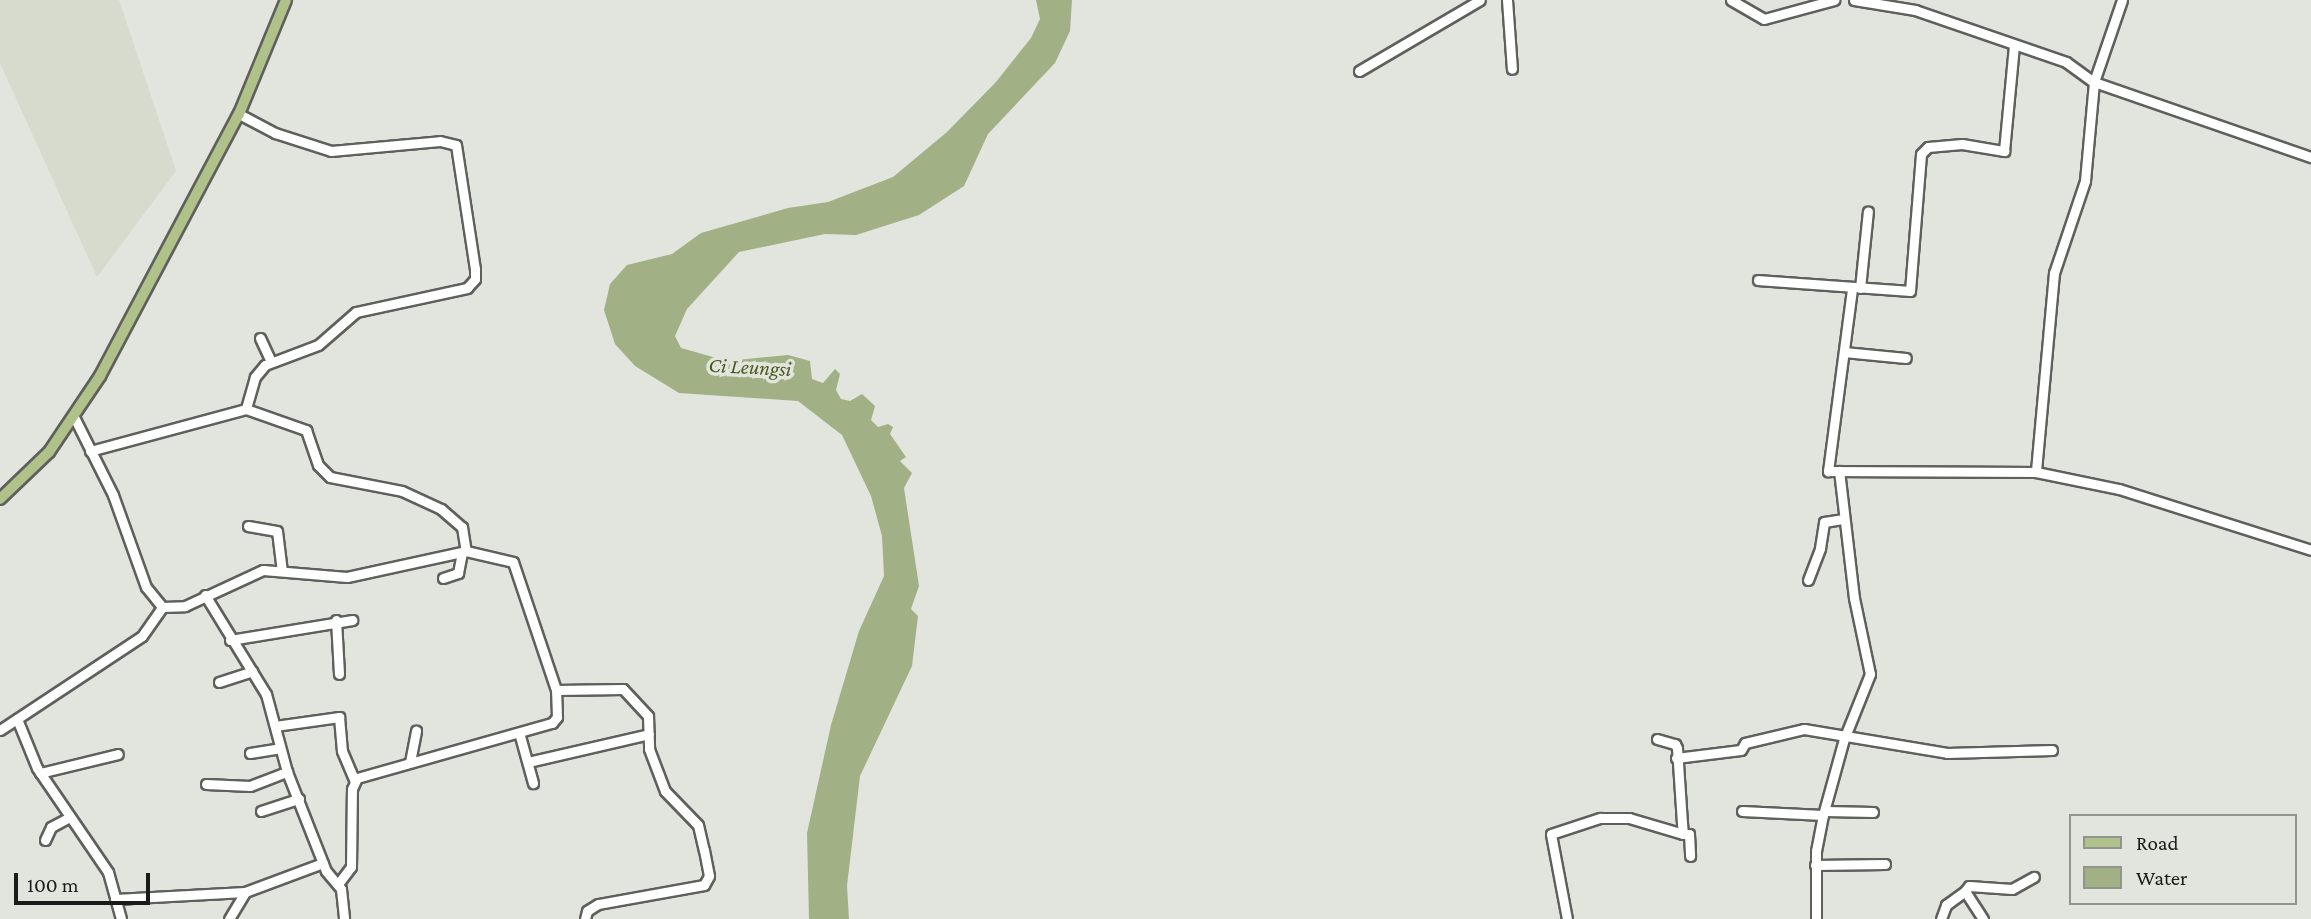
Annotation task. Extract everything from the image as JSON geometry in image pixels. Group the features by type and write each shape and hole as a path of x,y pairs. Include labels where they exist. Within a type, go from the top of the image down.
{"main road":[{"path":"0,499 49,452 74,417 239,114 286,0"}],"street":[{"path":"1359,72 1480,0"},
{"path":"1507,0 1512,69"},
{"path":"1731,0 1764,19 1834,0"},
{"path":"1854,0 1915,10 2014,44 2066,62 2094,82 2311,157"},
{"path":"2036,472 2054,273 2084,181 2094,82 2122,0"},
{"path":"1758,280 1910,291 1921,154 1925,149 1962,145 2004,151 2014,44"},
{"path":"239,114 275,133 331,152 440,141 456,145 475,269 475,279 467,288 356,312 318,345 271,362 258,370 246,409"},
{"path":"1868,211 1844,352 1828,471 2036,472 2119,489 2311,550"},
{"path":"260,338 271,362"},
{"path":"1844,352 1906,358"},
{"path":"90,451 246,409 306,430 318,465 330,477 402,491 458,520 464,551 458,573 443,578"},
{"path":"74,417 113,495 146,587 162,607"},
{"path":"1816,919 1815,865 1824,813 1843,739 1870,674 1854,598 1839,471"},
{"path":"1808,580 1820,548 1823,524 1844,519"},
{"path":"248,526 277,531 282,570"},
{"path":"162,607 186,606 254,572 282,570 347,577 464,551 513,562 556,690 556,721 520,736 410,762 355,781"},
{"path":"205,595 230,640 266,694 287,772 323,863 338,884 344,919"},
{"path":"0,730 142,636 162,607"},
{"path":"230,640 336,620 352,620"},
{"path":"336,620 339,674"},
{"path":"219,682 252,671"},
{"path":"556,690 622,689 648,716 649,749 668,798 698,825 708,879 699,887 592,906 585,919"},
{"path":"275,726 337,716 342,751 355,781 351,867 338,884"},
{"path":"17,719 40,773 108,872 121,919"},
{"path":"1676,758 1741,750 1745,743 1804,729 1843,739 1947,753 2052,750"},
{"path":"410,762 416,731"},
{"path":"528,762 649,734"},
{"path":"520,736 533,783"},
{"path":"1657,739 1675,744 1684,834"},
{"path":"250,753 280,748"},
{"path":"40,773 118,754"},
{"path":"206,784 250,786 287,772"},
{"path":"261,811 299,799"},
{"path":"1742,811 1873,812"},
{"path":"45,840 49,829 70,817"},
{"path":"1566,914 1551,834 1600,818 1629,818 1689,834 1690,856"},
{"path":"115,899 245,892 323,863"},
{"path":"1815,865 1885,864"},
{"path":"1941,919 1946,905 1972,885 2012,889 2034,877"},
{"path":"1965,891 1983,919"},
{"path":"229,919 245,892"}],"shaded area":[{"path":"0,0 119,0 176,171 97,277 0,63"}],"water":[{"name":"Ci Leungsi","path":"1036,0 1072,0 1070,31 1055,63 988,134 964,186 919,215 856,235 825,234 739,252 687,309 675,336 681,348 727,361 788,355 810,361 812,379 823,383 835,369 840,374 836,390 841,399 850,401 862,394 875,406 871,420 878,427 888,424 893,427 890,434 906,457 900,461 912,473 904,488 919,586 911,609 918,616 912,666 860,776 847,886 849,919 809,919 807,833 831,725 859,631 884,576 882,536 871,496 842,435 798,401 679,393 635,366 615,344 604,310 610,284 627,265 672,254 701,233 788,208 828,202 893,177 947,132 996,82 1031,38 1040,19"}]}
